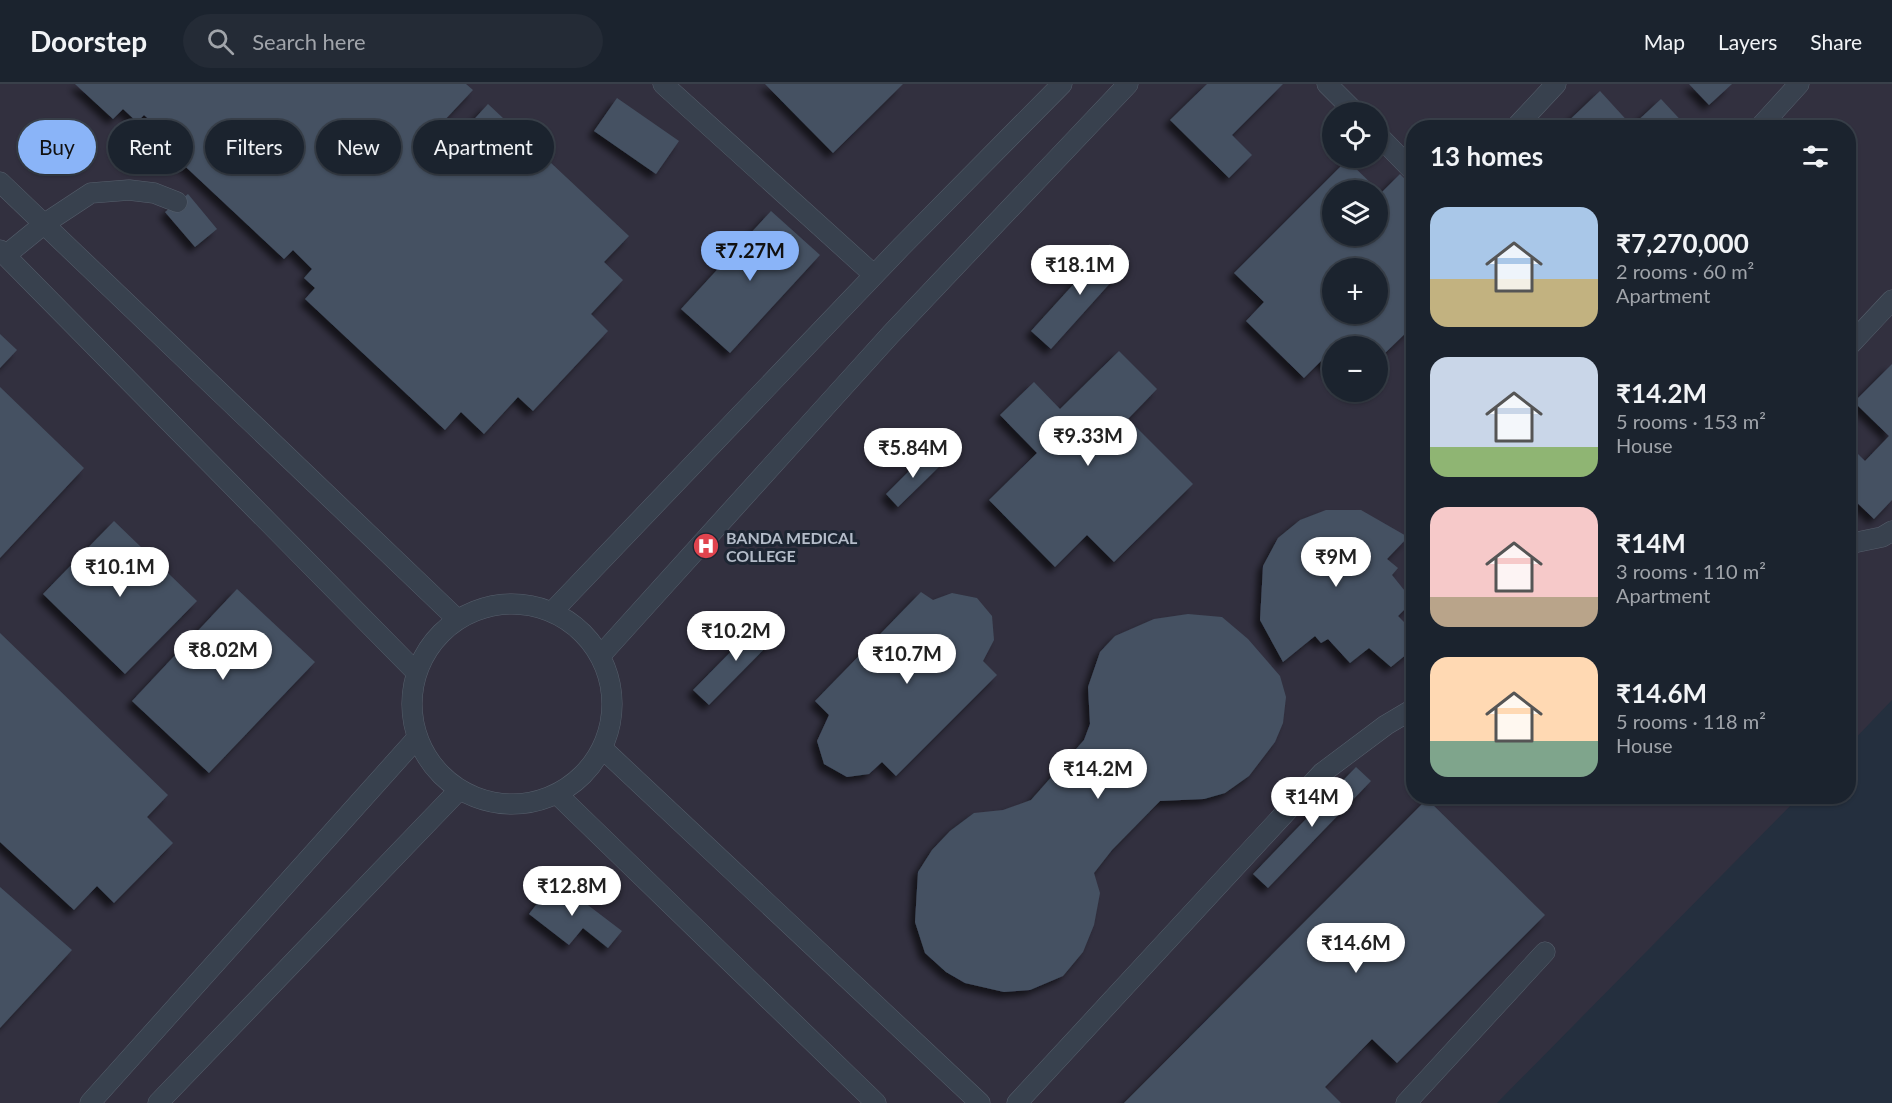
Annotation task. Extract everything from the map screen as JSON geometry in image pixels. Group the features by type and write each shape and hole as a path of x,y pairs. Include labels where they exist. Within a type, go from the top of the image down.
{"lane":[{"path":"663,84 874,276"},
{"path":"553,611 874,276 1062,84"},
{"path":"601,655 891,334 1128,84"},
{"path":"1327,84 1345,102"},
{"path":"1522,120 1556,84"},
{"path":"1766,120 1798,84"},
{"path":"1388,145 1406,164"},
{"path":"0,182 457,619"},
{"path":"177,202 154,193 137,191 91,193 3,252 416,672"},
{"path":"1856,338 1892,300"},
{"path":"1856,542 1882,537 1892,531"},
{"path":"522,603 553,611 581,630 601,655 612,686 613,718 603,749 584,775 557,794 525,804 491,802 459,790 434,768 417,738 411,705 416,672 432,642 457,619 488,606 522,603"},
{"path":"1017,1103 1322,773 1406,713"},
{"path":"90,1103 417,738"},
{"path":"603,749 980,1103"},
{"path":"158,1103 459,790"},
{"path":"557,794 876,1103"},
{"path":"1406,1103 1545,951"}],"shaded area":[{"name":"BANDA MEDICAL COLLEGE","path":"0,84 1892,84 1892,700 1856,738 1856,120 1406,120 1406,804 1792,804 1497,1103 0,1103"}],"building":[{"path":"75,84 466,84 473,90 445,120 413,120 413,174 554,174 554,166 629,236 604,262 623,280 591,314 608,331 533,411 518,397 484,434 461,412 445,430 305,299 315,288 304,278 312,269 293,250 284,259 193,174 193,120 150,120 144,115 139,120 135,120 123,109 113,119"},
{"path":"765,84 903,84 833,153"},
{"path":"1207,84 1283,84 1232,135 1252,155 1229,178 1170,120"},
{"path":"1689,84 1732,84 1709,105"},
{"path":"1600,91 1627,120 1569,120"},
{"path":"617,98 679,141 656,174 594,131"},
{"path":"1661,99 1681,120 1638,120"},
{"path":"488,104 505,120 473,120"},
{"path":"1339,168 1355,168 1368,180 1327,180"},
{"path":"1400,174 1406,180 1406,333 1388,350 1388,336 1322,336 1322,362 1304,378 1246,321 1264,302 1234,273 1322,185 1322,246 1388,246 1388,186"},
{"path":"188,194 217,229 195,247 165,212"},
{"path":"771,211 820,255 730,353 681,309"},
{"path":"1110,244 1130,261 1051,349 1031,331"},
{"path":"0,334 17,350 0,368"},
{"path":"1119,351 1157,389 1128,419 1193,484 1114,562 1087,535 1055,567 989,500 1037,453 1000,415 1034,382 1060,409"},
{"path":"1892,364 1892,500 1874,519 1856,502 1856,452 1865,461 1889,436 1856,404 1856,400"},
{"path":"0,387 84,468 0,558"},
{"path":"928,452 941,465 898,507 886,494"},
{"path":"1326,510 1361,510 1406,536 1406,539 1387,559 1398,568 1392,575 1406,592 1406,608 1398,616 1406,624 1406,655 1391,667 1369,648 1350,663 1328,639 1321,643 1315,636 1283,662 1260,620 1263,566 1278,538 1300,520"},
{"path":"114,521 197,601 125,674 43,594"},
{"path":"237,589 315,662 209,773 132,701"},
{"path":"921,592 933,600 952,593 977,598 992,616 994,640 983,661 997,675 896,776 882,762 869,774 847,777 824,764 817,741 829,715 815,701"},
{"path":"1188,614 1222,617 1248,639 1280,676 1286,697 1283,723 1275,742 1249,776 1225,793 1204,799 1160,801 1112,850 1094,873 1100,893 1094,925 1083,952 1063,976 1030,990 1004,992 965,983 946,972 925,953 915,922 918,872 932,850 950,831 974,813 1003,810 1031,800 1084,740 1090,724 1088,687 1100,652 1115,636 1154,619"},
{"path":"763,619 779,634 709,705 693,690"},
{"path":"0,633 168,795 147,817 173,843 114,903 97,886 74,910 0,842"},
{"path":"1356,767 1371,781 1268,888 1253,874"},
{"path":"1422,804 1432,804 1545,915 1397,1063 1372,1039 1325,1087 1341,1103 1124,1103"},
{"path":"555,880 622,931 608,948 583,928 569,945 529,914"},
{"path":"0,887 72,950 0,1028"}],"place":[{"name":"BANDA MEDICAL COLLEGE","path":"706,546"}]}
